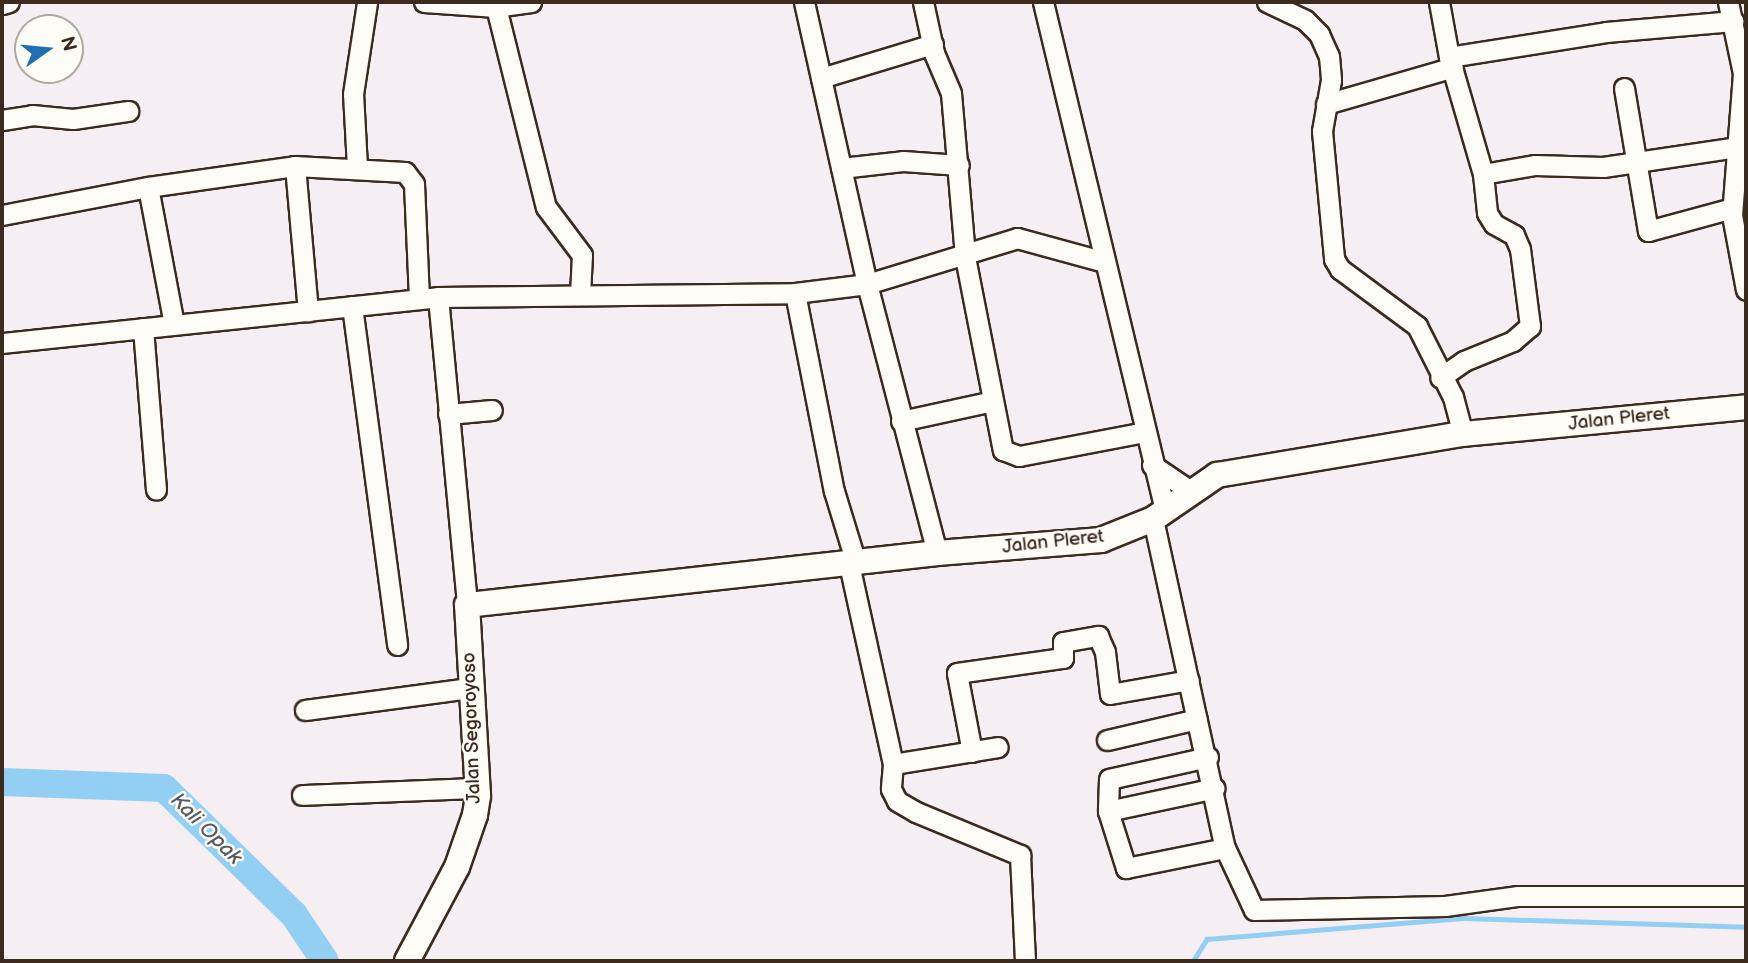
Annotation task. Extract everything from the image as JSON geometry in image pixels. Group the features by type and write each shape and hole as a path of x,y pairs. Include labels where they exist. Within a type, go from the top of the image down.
{"main road":[{"name":"Jalan Pleret","path":"467,605 937,553 1101,540 1159,515 1189,490 1217,475 1463,434 1746,407"},
{"name":"Jalan Segoroyoso","path":"407,961 470,840 477,788 467,605"}],"street":[{"path":"2,4 9,2"},
{"path":"357,167 353,94 367,2"},
{"path":"424,2 496,7 531,2"},
{"path":"804,2 867,284 937,553"},
{"path":"923,2 933,44 951,93 965,257 1003,450 1012,457 1145,432"},
{"path":"1043,2 1145,432 1189,680 1215,788 1225,848 1254,910 1445,906 1518,896 1746,896"},
{"path":"1267,2 1305,20 1319,34 1329,56 1322,131 1334,259 1340,269 1417,326 1440,377 1453,397 1463,434"},
{"path":"1439,2 1451,62 1483,174 1490,220 1514,235 1520,249 1530,327 1513,341 1464,361 1440,377"},
{"path":"1728,2 1739,27 1745,93 1737,147 1740,179 1732,208 1746,290"},
{"path":"496,7 546,207 582,255 580,295"},
{"path":"1326,104 1451,62 1606,32 1739,27"},
{"path":"821,78 933,44"},
{"path":"1625,88 1648,231 1732,208"},
{"path":"2,120 32,115 73,119 128,111"},
{"path":"1483,174 1535,165 1602,167 1737,147"},
{"path":"841,168 903,162 959,165"},
{"path":"295,166 308,311"},
{"path":"2,215 148,187 295,166 357,167 405,172 412,178 448,414 467,605"},
{"path":"148,187 174,325"},
{"path":"2,343 429,298 795,293 867,284 965,257 1017,238 1105,262"},
{"path":"795,293 834,491 853,564 893,764 891,789 897,801 1020,855 1025,961"},
{"path":"352,306 397,645"},
{"path":"143,328 156,489"},
{"path":"901,421 993,401"},
{"path":"448,414 492,410"},
{"path":"1152,465 1189,490"},
{"path":"972,752 957,673 1063,658 1063,642 1098,636 1105,652 1110,694 1189,680"},
{"path":"305,710 470,688"},
{"path":"1107,740 1197,719"},
{"path":"893,764 998,747"},
{"path":"1208,757 1111,777 1108,811 1126,868 1225,848"},
{"path":"302,795 477,788"},
{"path":"1108,811 1215,788"}],"waterway":[{"name":"Kali Opak","path":"2,782 164,788 294,915 325,961"},
{"path":"1193,961 1207,939 1465,918 1746,927"}]}
